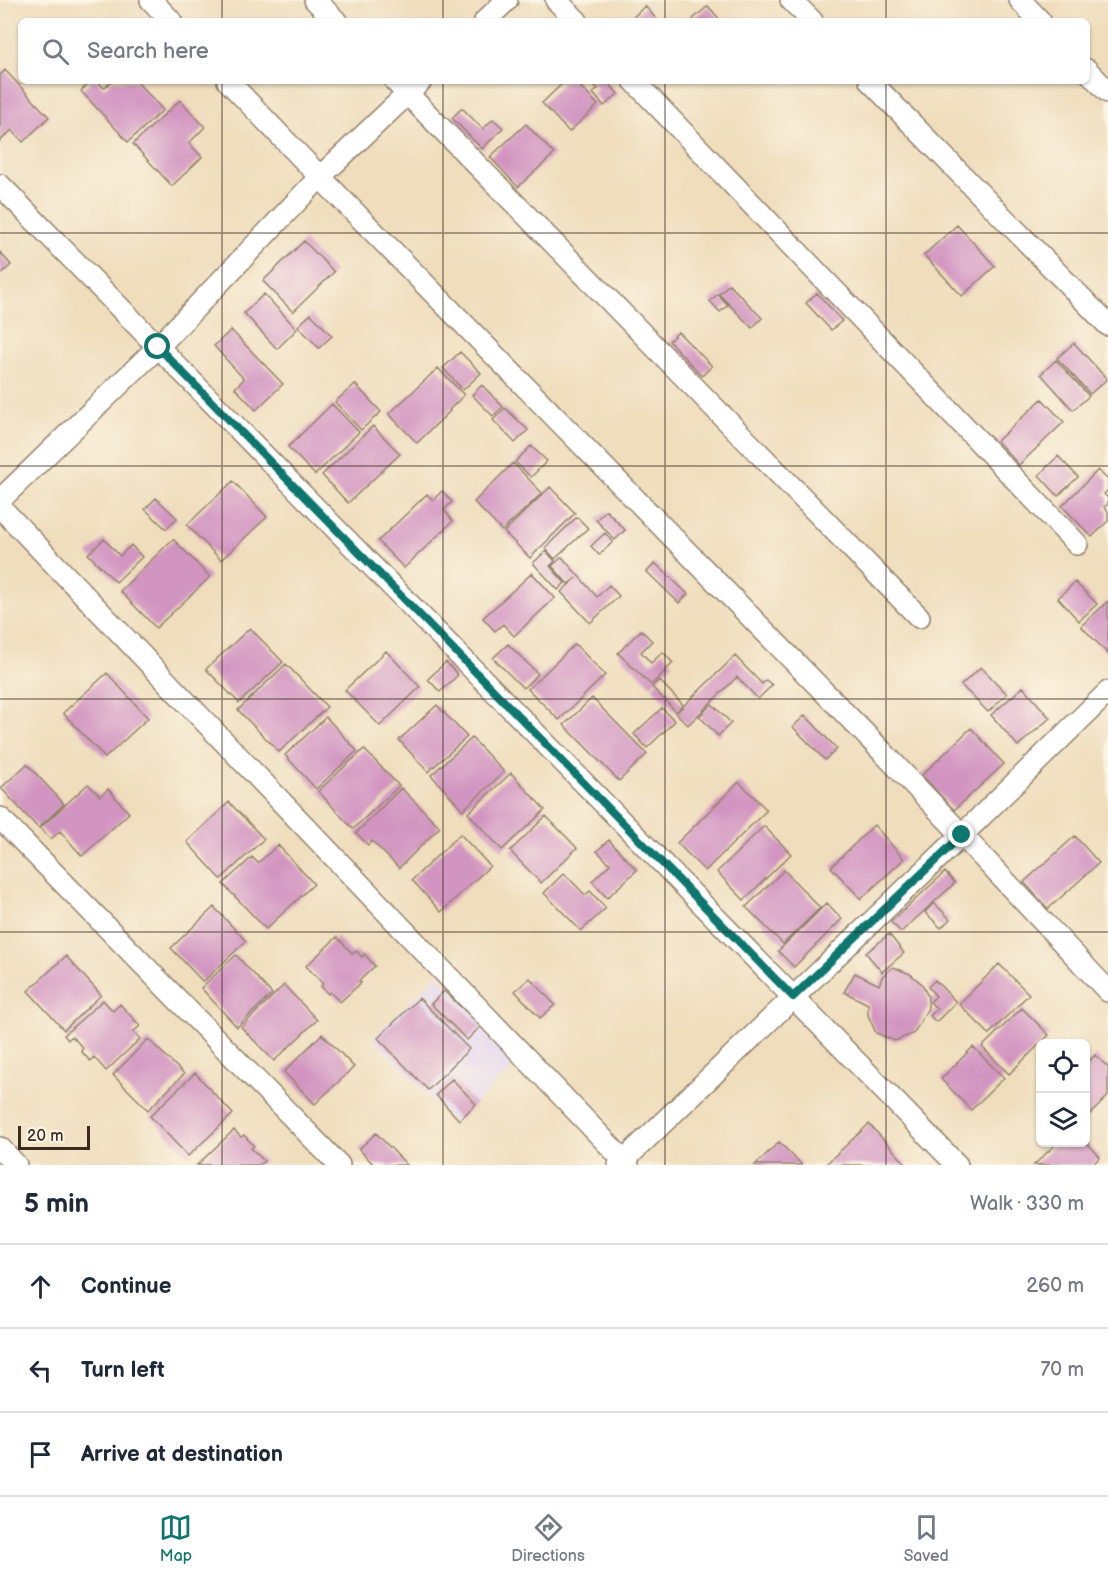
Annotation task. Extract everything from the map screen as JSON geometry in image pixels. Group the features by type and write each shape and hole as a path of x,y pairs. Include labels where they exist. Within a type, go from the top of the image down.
{"street":[{"path":"151,0 168,18"},
{"path":"315,0 333,18"},
{"path":"488,18 507,0"},
{"path":"556,0 574,18"},
{"path":"791,0 809,18"},
{"path":"1020,0 1037,18"},
{"path":"1090,73 1108,92"},
{"path":"231,84 962,835 1108,991"},
{"path":"637,84 1077,544"},
{"path":"873,84 1108,325"},
{"path":"0,500 158,347 408,85 919,617"},
{"path":"0,185 957,1165"},
{"path":"0,507 623,1164 1108,692"},
{"path":"0,818 339,1165"},
{"path":"0,1148 16,1165"}],"shaded area":[{"path":"438,975 520,1060 455,1123 373,1038"}],"building":[{"path":"645,6 655,18 632,18"},
{"path":"708,6 718,18 694,18"},
{"path":"5,70 49,117 23,142 12,130 0,141 0,75"},
{"path":"88,84 100,84 104,88 109,84 139,84 163,110 128,142 81,91"},
{"path":"562,84 578,84 598,105 569,132 542,103"},
{"path":"593,84 610,84 618,94 604,106 593,93 598,89"},
{"path":"180,100 205,127 189,143 202,157 172,186 133,144"},
{"path":"462,108 483,129 493,119 503,128 482,149 452,118"},
{"path":"526,124 554,154 518,187 490,157"},
{"path":"957,225 995,266 962,296 924,255"},
{"path":"304,241 334,272 293,312 263,281"},
{"path":"0,252 11,265 0,275"},
{"path":"729,284 762,318 752,328 719,294"},
{"path":"817,293 842,321 831,330 806,303"},
{"path":"264,294 297,329 277,349 244,313"},
{"path":"718,294 728,305 720,312 710,301"},
{"path":"311,314 332,336 319,348 298,326"},
{"path":"231,330 283,384 256,410 235,388 244,379 214,346"},
{"path":"678,332 712,366 702,376 669,341"},
{"path":"1074,343 1107,379 1090,394 1057,358"},
{"path":"460,352 481,373 463,390 443,368"},
{"path":"1056,360 1089,396 1073,410 1041,374"},
{"path":"438,368 464,395 417,443 389,414"},
{"path":"355,384 381,412 361,430 335,402"},
{"path":"482,385 503,407 493,416 472,395"},
{"path":"1042,399 1064,422 1019,465 997,441"},
{"path":"332,404 359,432 315,475 288,447"},
{"path":"505,408 528,430 515,443 493,420"},
{"path":"373,426 400,454 348,503 322,475"},
{"path":"531,446 547,461 531,477 515,462"},
{"path":"1058,456 1078,477 1058,496 1039,475"},
{"path":"513,463 542,493 502,531 474,502"},
{"path":"1098,470 1108,480 1108,490 1104,494 1108,498 1108,504 1104,507 1108,511 1108,521 1092,537 1062,506"},
{"path":"233,481 267,517 221,560 187,525"},
{"path":"550,487 575,513 530,558 504,532"},
{"path":"442,491 452,502 444,510 453,521 404,568 378,541 427,494 433,500"},
{"path":"156,498 177,518 166,529 145,509"},
{"path":"606,510 625,530 615,540 596,520"},
{"path":"577,517 588,528 555,559 545,548"},
{"path":"605,533 613,542 599,555 591,546"},
{"path":"104,539 120,556 131,545 142,557 116,582 88,554"},
{"path":"173,539 210,577 156,628 120,591"},
{"path":"546,551 555,561 550,566 565,583 558,590 533,563"},
{"path":"562,557 597,597 609,585 619,596 590,623 561,592 576,578 568,584 552,566"},
{"path":"655,563 688,594 679,603 647,572"},
{"path":"532,573 555,598 514,636 503,624 495,631 483,618"},
{"path":"1075,582 1097,604 1079,621 1058,598"},
{"path":"1108,601 1108,654 1081,626"},
{"path":"250,628 283,662 239,703 206,669"},
{"path":"641,630 652,641 641,652 651,663 663,652 673,663 651,685 618,653"},
{"path":"508,644 538,674 523,688 493,658"},
{"path":"575,644 605,675 559,720 528,689"},
{"path":"386,651 420,687 380,726 345,690"},
{"path":"735,656 762,684 766,680 772,685 758,699 737,677 688,725 676,713"},
{"path":"446,662 458,675 440,692 428,679"},
{"path":"286,664 327,707 279,752 238,710"},
{"path":"981,667 1007,694 988,712 961,685"},
{"path":"107,673 148,718 105,758 63,713"},
{"path":"659,680 683,705 676,712 652,687"},
{"path":"1023,687 1050,718 1018,746 991,715"},
{"path":"592,698 647,754 619,781 564,725"},
{"path":"712,704 731,723 718,736 699,716"},
{"path":"437,705 467,737 428,772 399,740"},
{"path":"662,708 675,721 647,748 634,734"},
{"path":"805,715 837,749 825,760 793,727"},
{"path":"326,717 357,751 316,789 285,755"},
{"path":"971,728 1004,764 954,810 922,775"},
{"path":"472,738 504,772 463,810 431,775"},
{"path":"364,749 399,786 353,829 318,791"},
{"path":"27,764 64,804 38,828 1,788"},
{"path":"511,773 545,810 502,850 468,813"},
{"path":"739,782 767,810 705,871 677,843"},
{"path":"88,784 100,796 108,789 129,813 82,856 60,831 51,839 40,828"},
{"path":"401,788 440,827 399,868 372,841 368,845 356,833"},
{"path":"229,802 264,839 221,879 187,842"},
{"path":"546,816 577,848 541,883 510,851"},
{"path":"874,825 904,859 861,899 831,867"},
{"path":"764,826 791,854 744,900 717,872"},
{"path":"460,834 490,866 441,912 412,880"},
{"path":"1075,836 1099,863 1048,909 1024,882"},
{"path":"609,840 637,870 607,898 592,881 610,864 597,851"},
{"path":"278,845 314,884 266,929 223,884 252,857 258,863"},
{"path":"784,870 820,908 783,944 746,907"},
{"path":"945,872 955,883 901,932 891,922"},
{"path":"564,873 585,895 590,891 606,908 581,931 544,893"},
{"path":"827,903 842,919 794,967 778,951"},
{"path":"934,903 950,919 941,928 925,912"},
{"path":"214,907 246,941 203,982 171,948"},
{"path":"889,934 904,953 882,972 866,953"},
{"path":"337,937 353,954 356,951 362,957 364,954 375,966 359,981 361,983 340,1002 330,992 328,994 321,986 323,984 306,966"},
{"path":"236,955 272,994 237,1027 201,988"},
{"path":"66,956 101,995 64,1030 28,991"},
{"path":"999,964 1029,994 989,1034 959,1004"},
{"path":"893,967 910,974 922,984 928,997 928,1008 914,1033 895,1041 876,1033 868,1015 868,1004 844,992 855,973 879,985 882,977"},
{"path":"530,978 555,1005 540,1018 515,991"},
{"path":"935,980 956,1002 936,1022 930,1016 937,1009 930,1002 936,996 928,987"},
{"path":"284,985 317,1020 274,1061 241,1027"},
{"path":"444,991 481,1026 467,1040 431,1004"},
{"path":"419,998 469,1049 428,1090 378,1038"},
{"path":"103,1000 113,1011 120,1004 140,1026 133,1032 140,1039 106,1071 94,1057 90,1061 81,1051 83,1048 72,1036 68,1040 64,1035"},
{"path":"1022,1008 1049,1035 1045,1039 1036,1039 1036,1048 1009,1074 982,1047"},
{"path":"322,1034 354,1067 315,1104 284,1072"},
{"path":"148,1039 184,1074 148,1110 113,1075"},
{"path":"973,1047 1004,1078 971,1110 941,1079"},
{"path":"1095,1055 1108,1067 1108,1096 1090,1115 1090,1093 1090,1061"},
{"path":"195,1073 233,1114 188,1156 150,1116"},
{"path":"452,1079 476,1104 459,1120 436,1095"},
{"path":"869,1124 907,1165 825,1165"},
{"path":"234,1130 241,1137 244,1135 254,1146 251,1148 264,1161 259,1165 197,1165"},
{"path":"376,1133 407,1165 374,1165 359,1149"},
{"path":"779,1142 802,1165 755,1165"},
{"path":"1090,1146 1100,1157 1092,1165 1034,1165 1053,1147"}],"route":[{"path":"158,347 793,997 962,835"}]}
